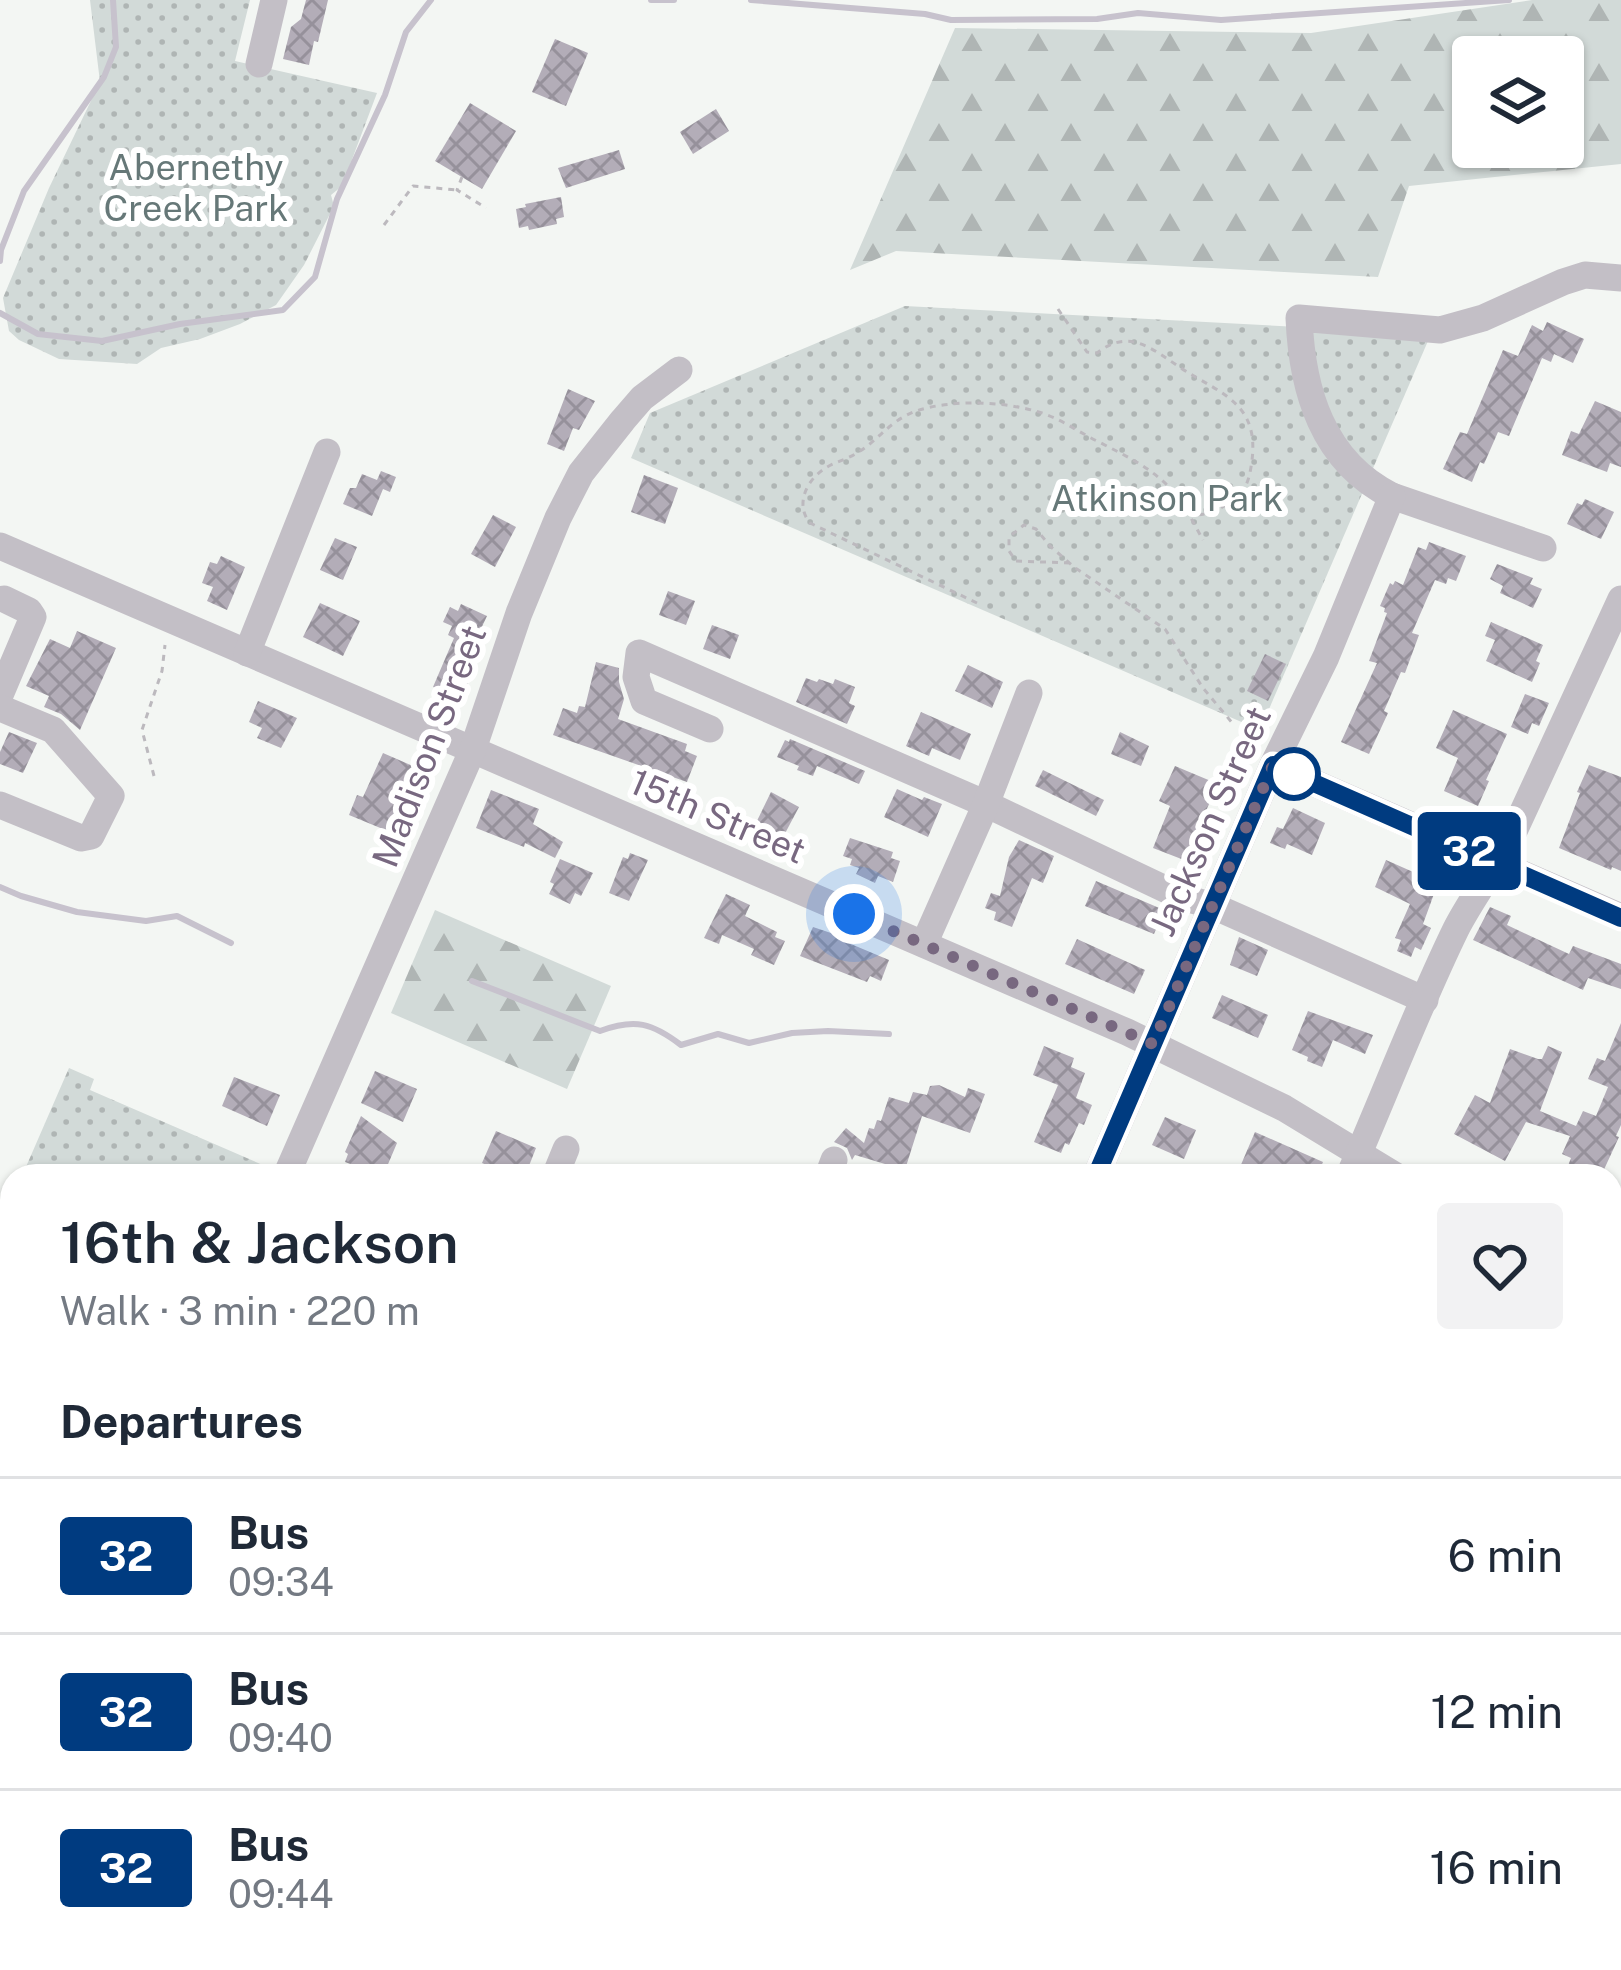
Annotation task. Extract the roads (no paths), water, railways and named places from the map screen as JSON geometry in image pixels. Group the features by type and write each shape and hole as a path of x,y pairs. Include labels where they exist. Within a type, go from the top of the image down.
{"street":[{"path":"259,64 274,0"},
{"path":"1543,548 1392,496 1355,471 1330,438 1308,393 1299,318 1452,328 1585,275 1621,278"},
{"name":"Madison Street","path":"291,1164 472,749 519,613 572,489 642,398 679,370"},
{"path":"247,653 327,452"},
{"name":"Jackson Street","path":"1101,1164 1273,765 1326,657 1392,496"},
{"path":"0,695 33,617 29,611 2,604 12,551"},
{"name":"15th Street","path":"12,551 1153,1044 1284,1108 1353,1164"},
{"path":"1354,1164 1454,933 1497,863 1621,599"},
{"path":"710,729 644,700 636,677 639,653 986,804 1184,898 1211,905 1425,1000"},
{"path":"924,944 1029,693"},
{"path":"0,708 53,730 110,796 92,836 81,838 0,805"},
{"path":"1273,765 1621,917"},
{"path":"560,1164 566,1149"}],"waterway":[{"path":"0,261 24,191 104,77 116,47 113,0"},
{"path":"0,313 38,334 102,341 283,310 315,277 337,199 385,95 406,32 431,0"},
{"path":"651,0 674,0"},
{"path":"751,0 951,20 1097,19 1138,13 1221,20 1509,0"},
{"path":"0,887 77,912 146,921 177,916 231,943"},
{"path":"472,981 600,1031 643,1025 681,1045 718,1034 749,1043 792,1033 889,1034"}],"park label":[{"name":"Abernethy Creek Park","path":"196,188"},
{"name":"Atkinson Park","path":"1167,498"}]}
